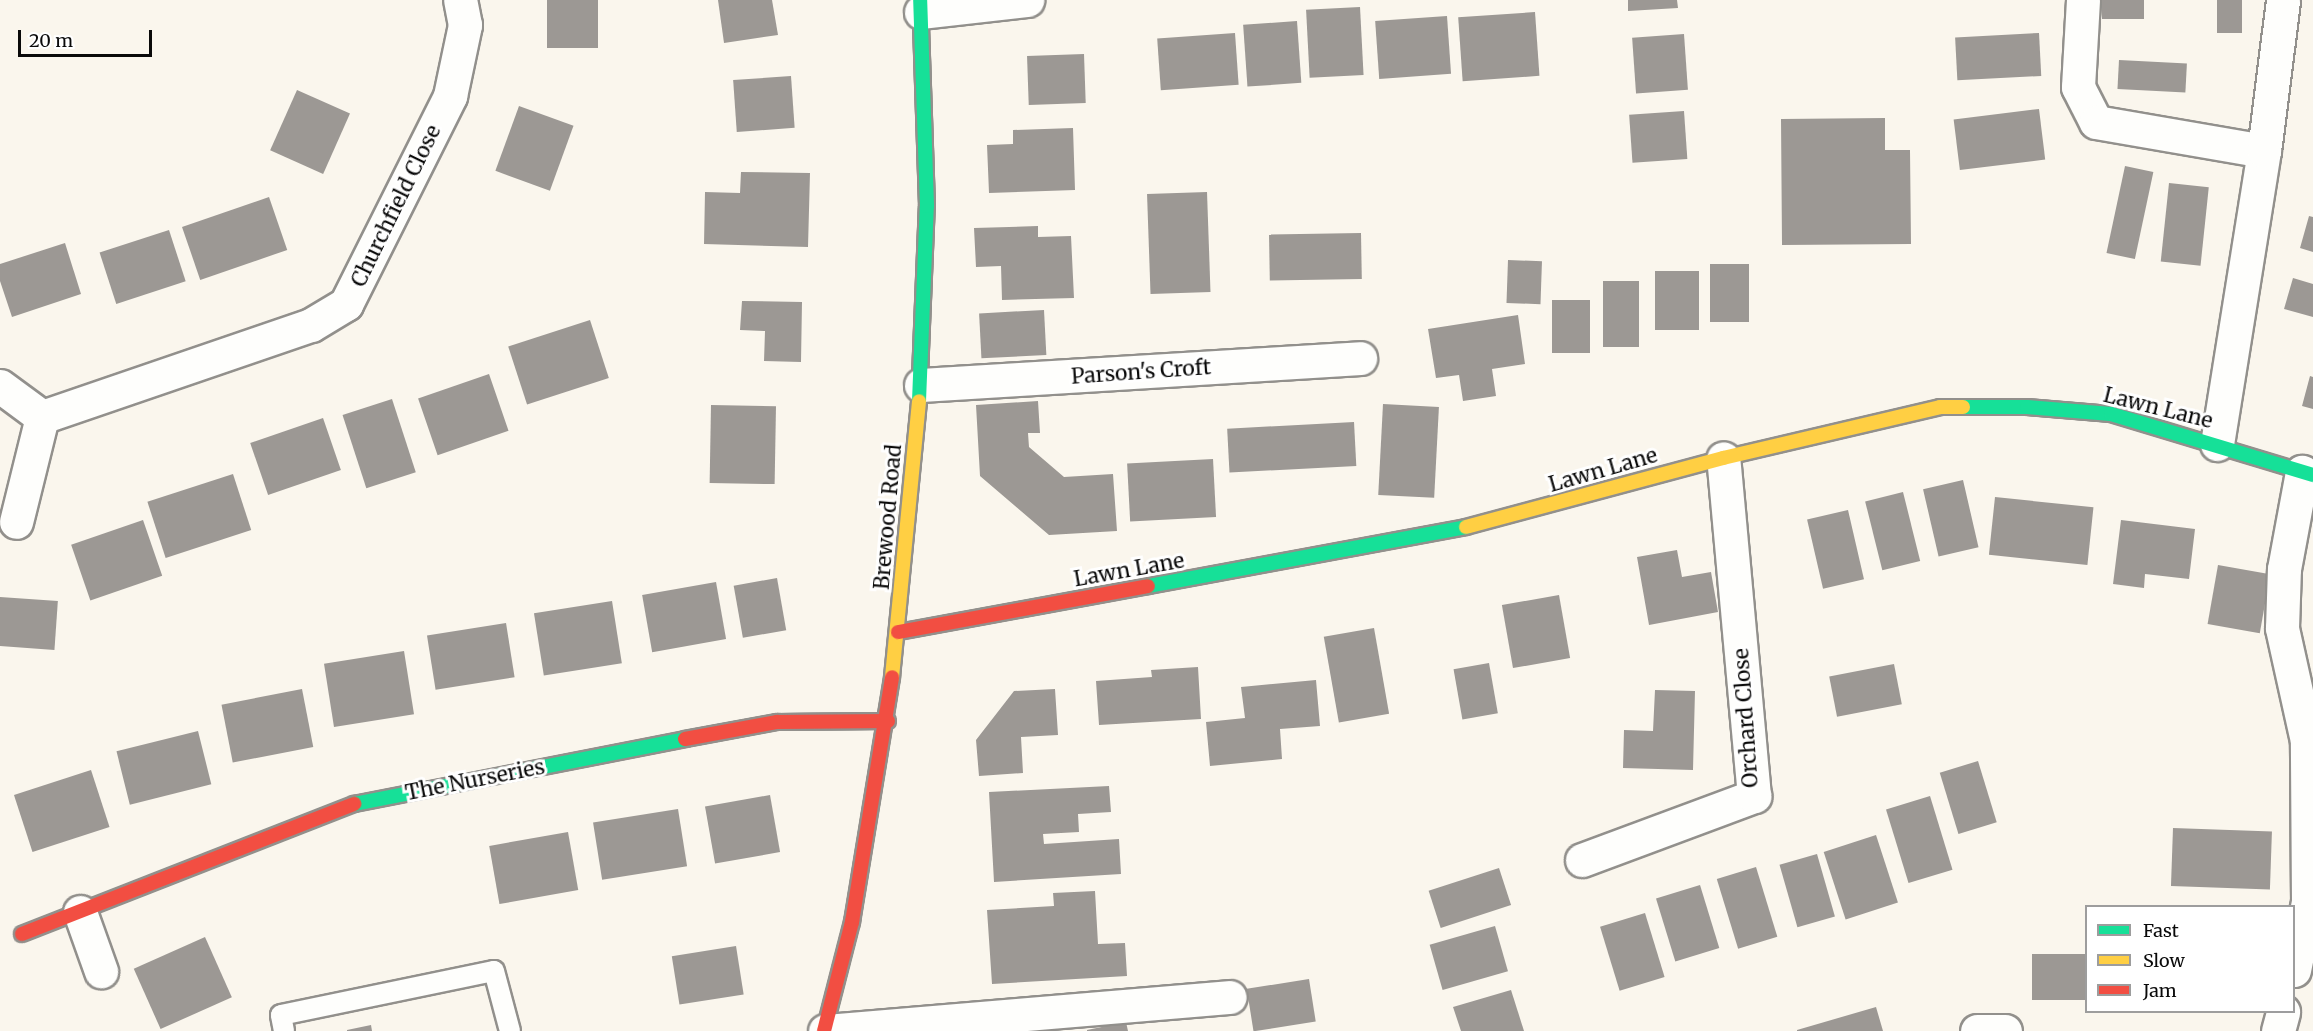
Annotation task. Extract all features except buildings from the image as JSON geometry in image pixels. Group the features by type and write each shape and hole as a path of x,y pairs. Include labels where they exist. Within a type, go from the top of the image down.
{"street":[{"name":"Churchfield Close","path":"42,417 310,325 346,304 450,96 465,25 460,0"},
{"path":"920,6 1027,0"},
{"path":"2083,0 2078,87 2097,122 2264,151"},
{"path":"2217,444 2264,151 2283,0"},
{"name":"Brewood Road","path":"825,1031 852,922 888,721 921,385 927,206 920,6"},
{"name":"Parson's Croft","path":"921,385 1360,358"},
{"path":"0,386 42,417 16,522"},
{"name":"Lawn Lane","path":"898,632 1501,521 1723,458 1940,407 2027,407 2111,414 2217,444 2307,473"},
{"name":"Orchard Close","path":"1582,860 1754,796 1723,458"},
{"path":"2295,965 2308,902 2307,741 2282,628 2284,569 2307,473"},
{"name":"The Nurseries","path":"22,934 358,802 777,722 888,721"},
{"path":"80,912 101,971"},
{"path":"825,1031 1230,997"},
{"path":"2278,1031 2282,1013"},
{"path":"1977,1031 2005,1031"}],"lane":[{"path":"284,1031 281,1016 494,971 510,1031"}],"traffic: fast":[{"path":"919,401 927,206 920,0"},
{"path":"1963,407 2027,407 2111,414 2313,475"},
{"path":"1148,586 1466,527"},
{"path":"354,804 685,739"}],"traffic: slow":[{"path":"892,677 919,401"},
{"path":"1466,527 1723,458 1940,407 1963,407"}],"traffic: jam":[{"path":"898,632 1148,586"},
{"path":"824,1031 852,922 892,677"},
{"path":"685,739 777,722 888,721"},
{"path":"22,934 354,804"}]}
